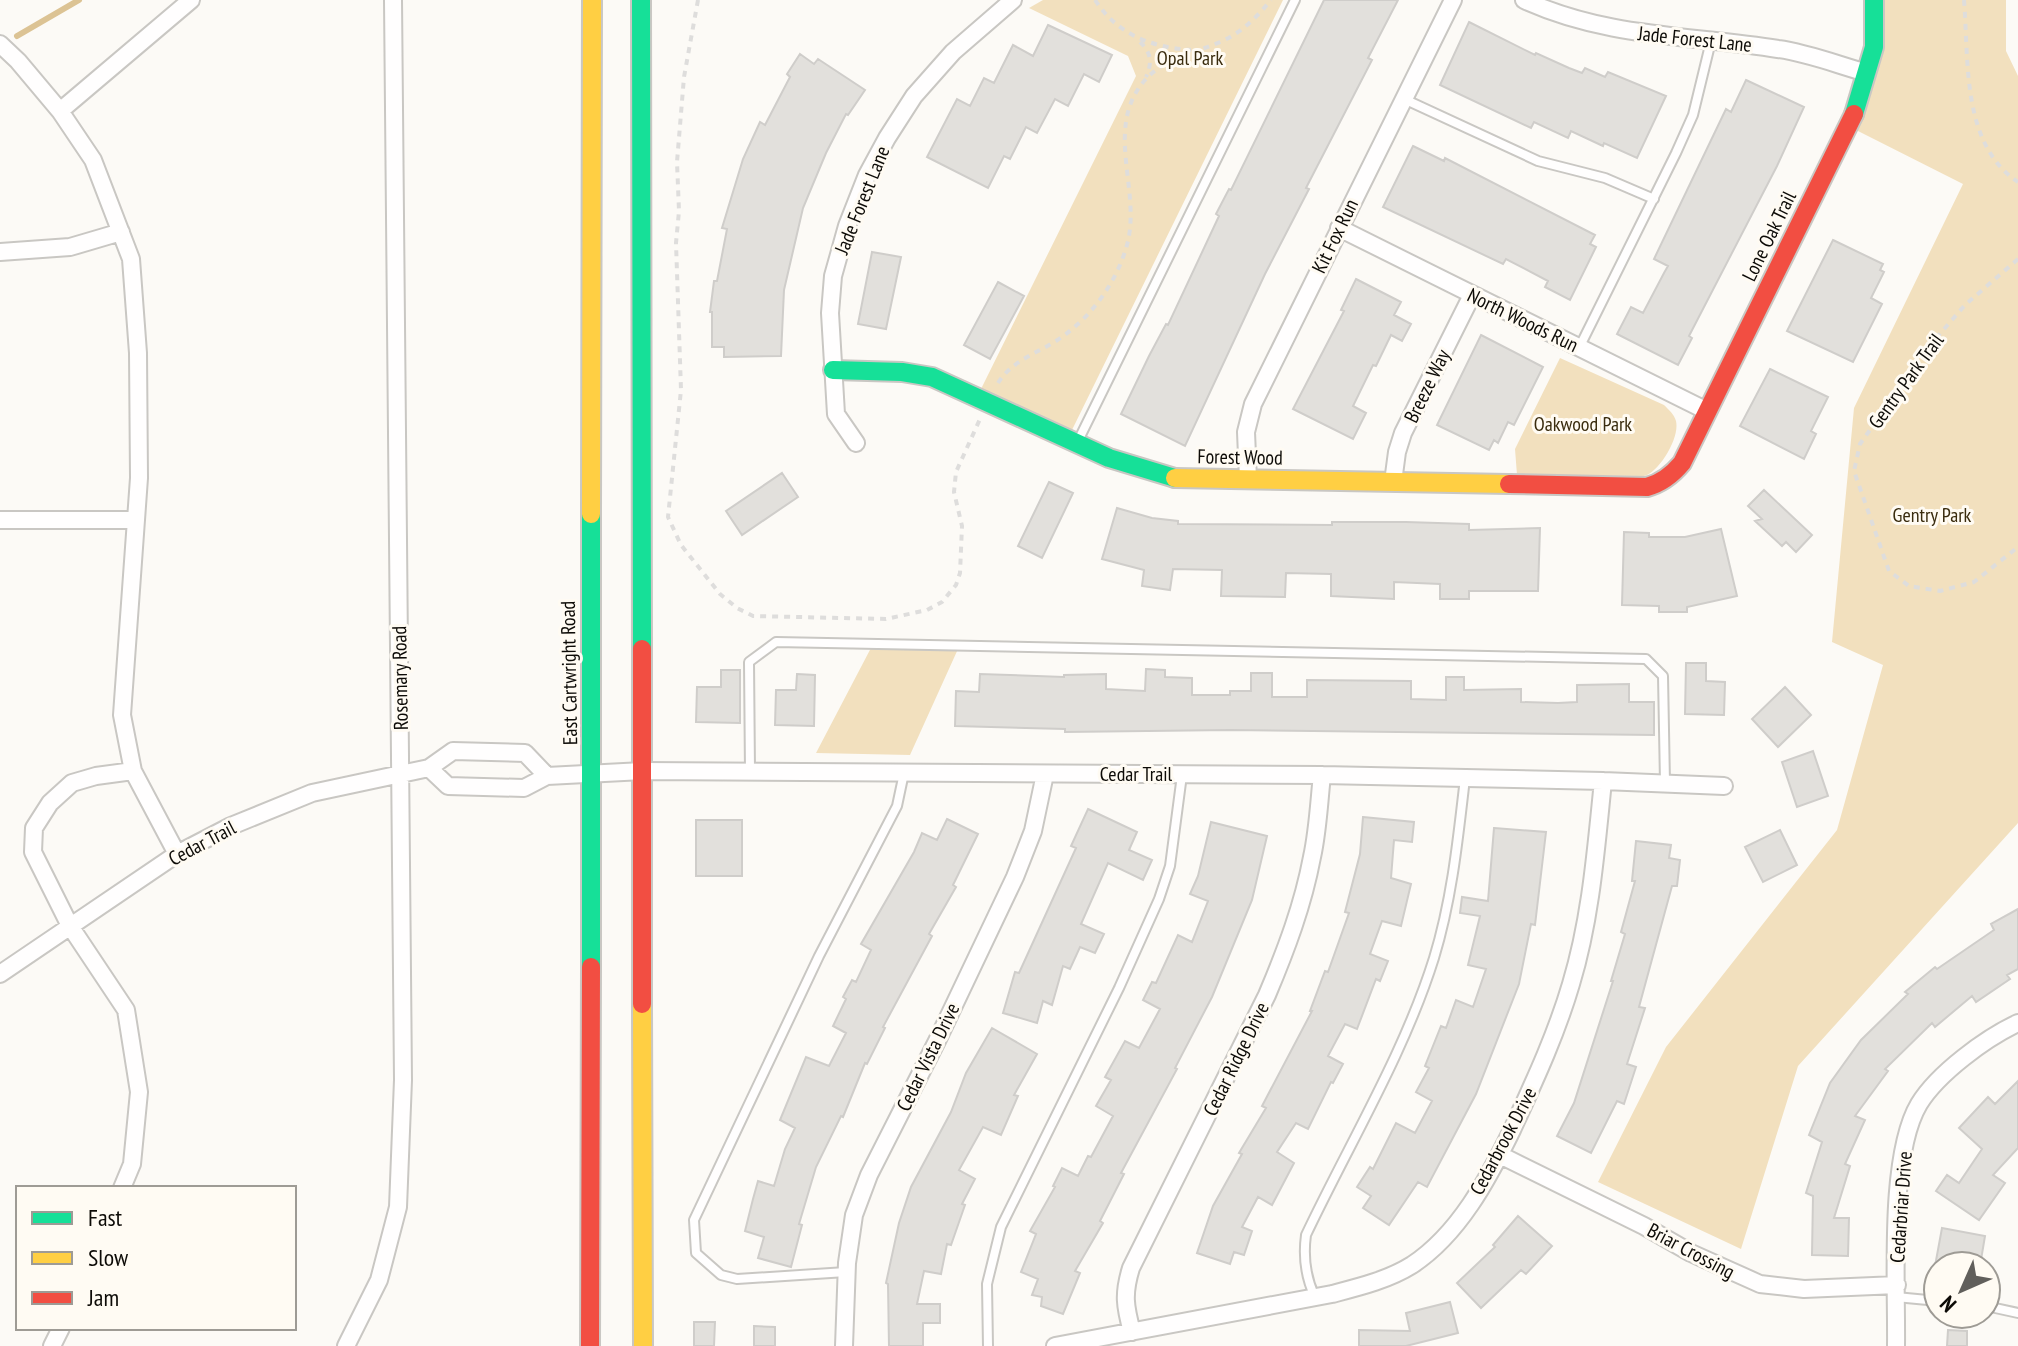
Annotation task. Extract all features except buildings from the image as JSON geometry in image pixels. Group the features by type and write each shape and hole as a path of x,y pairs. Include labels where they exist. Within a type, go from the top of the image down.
{"main road":[{"name":"East Cartwright Road","path":"590,1346 592,0"},
{"path":"641,0 643,1346"},
{"name":"Lone Oak Trail","path":"1667,480 1682,463 1857,108 1874,47 1874,0"},
{"name":"Forest Wood","path":"833,370 902,372 932,377 1137,469 1171,478 1647,487 1667,480"}],"street":[{"path":"60,111 191,0"},
{"name":"Rosemary Road","path":"346,1346 379,1280 398,1207 403,1080 393,0"},
{"name":"Jade Forest Lane","path":"856,443 836,414 830,313 833,276 847,226 867,175 914,96 953,52 1013,0"},
{"name":"Kit Fox Run","path":"1248,479 1246,432 1253,404 1453,0"},
{"name":"Jade Forest Lane","path":"1524,0 1607,28 1783,49 1867,73"},
{"path":"0,44 60,111 93,160 131,259 138,353 139,478 122,715 133,771 177,854"},
{"name":"North Woods Run","path":"1339,228 1707,411"},
{"path":"0,252 70,247 121,232"},
{"name":"Breeze Way","path":"1393,482 1403,433 1472,295"},
{"path":"0,520 136,520"},
{"name":"Cedar Trail","path":"0,974 177,854 231,826 312,793 429,768 453,751 525,753 547,776"},
{"name":"Cedar Trail","path":"429,768 448,786 524,788 547,776 643,771 1322,775 1724,786"},
{"path":"123,1186 132,1164 139,1092 126,1010 70,926 33,852 34,828 50,803 72,783 133,771"},
{"name":"Cedar Vista Drive","path":"844,1346 846,1272 854,1215 869,1175 1015,877 1033,831 1045,774"},
{"name":"Cedar Ridge Drive","path":"1132,1332 1125,1308 1125,1289 1131,1268 1260,1009 1286,949 1302,902 1313,855 1322,775"},
{"name":"Cedarbrook Drive","path":"1055,1346 1316,1297 1376,1282 1411,1265 1450,1230 1500,1155 1546,1056 1572,981 1591,895 1603,781"},
{"name":"Cedarbriar Drive","path":"1896,1346 1899,1175 1907,1135 1920,1104 1945,1075 1978,1048 2018,1023"},
{"name":"Briar Crossing","path":"1500,1155 1644,1226 1691,1253 1760,1284 1804,1289 1896,1291"}],"lane":[{"path":"1077,443 1295,0"},
{"path":"1579,348 1693,115 1711,41"},
{"path":"1404,99 1538,161 1605,178 1654,199"},
{"path":"750,771 749,662 776,642 791,642 1646,659 1663,676 1665,783"},
{"path":"846,1272 737,1279 721,1275 696,1253 694,1220 819,956 897,806 905,772"},
{"path":"988,1346 987,1284 1001,1227 1119,988 1159,899 1170,866 1182,775"},
{"path":"1316,1297 1309,1285 1304,1256 1306,1235 1397,1050 1433,959 1451,894 1465,778"},
{"path":"1896,1291 1922,1297"}],"path":[{"path":"698,0 684,77 677,162 679,211 676,243 681,390 668,517 681,545 720,594 753,616 886,619 927,610 949,594 960,573 962,526 954,483 981,417"},
{"path":"992,395 1008,370 1055,342 1090,313 1117,271 1127,245 1131,212 1124,129 1134,96 1150,68 1150,55 1147,49 1106,16 1095,0"},
{"path":"1145,80 1161,66 1235,35 1271,0"},
{"path":"1964,0 1970,94 1985,147 2002,171 2018,182"},
{"path":"1132,36 1168,48 1193,50"},
{"name":"Gentry Park Trail","path":"2018,259 1965,305 1931,344 1860,444 1854,471 1889,571 1909,586 1940,591 1974,582 2018,547"}],"green space":[{"name":"Opal Park","path":"1043,0 1283,0 1071,432 981,389 1136,76 1128,56 1029,8"},
{"name":"Gentry Park","path":"1884,0 2006,0 2006,51 2018,76 2018,823 1798,1066 1741,1249 1598,1182 1666,1047 1837,830 1883,665 1832,642 1854,408 1963,184 1856,130"},
{"name":"Oakwood Park","path":"1560,358 1664,405 1673,414 1676,428 1672,445 1650,473 1644,476 1517,475 1515,449"},
{"path":"872,646 958,649 910,755 816,753"}],"waterway":[{"path":"17,36 79,0"}],"traffic: fast":[{"path":"641,0 642,649"},
{"path":"1854,114 1874,47 1874,0"},
{"path":"833,370 902,372 932,377 1109,458 1175,478"},
{"path":"591,514 591,967"}],"traffic: slow":[{"path":"591,514 592,0"},
{"path":"1175,478 1509,484"},
{"path":"642,1004 643,1346"}],"traffic: jam":[{"path":"1509,484 1647,487 1662,481 1682,463 1854,114"},
{"path":"642,649 642,1004"},
{"path":"590,1346 591,967"}]}
